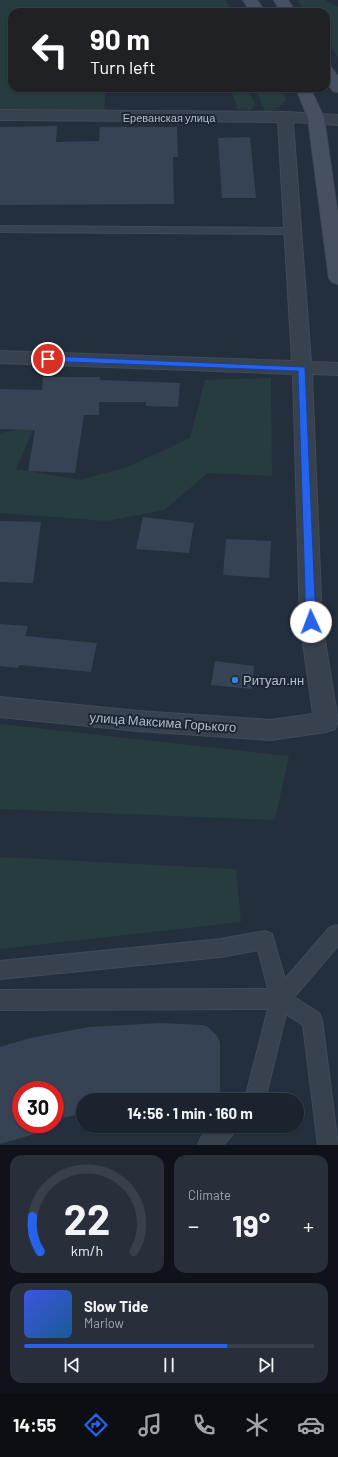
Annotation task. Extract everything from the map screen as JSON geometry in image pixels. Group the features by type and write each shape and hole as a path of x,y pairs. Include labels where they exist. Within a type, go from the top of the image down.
{"main road":[{"path":"330,76 338,88"},
{"path":"306,92 316,118 338,278"}],"street":[{"name":"Ереванская улица","path":"0,115 285,117 338,120"},
{"path":"285,117 302,369"},
{"path":"0,357 302,369 338,369"},
{"name":"улица Максима Горького","path":"0,707 138,721 271,730 326,722 311,622 302,369"}],"lane":[{"path":"0,229 293,231"},
{"path":"257,1093 280,999 336,934"},
{"path":"0,970 222,948 266,940 280,999"},
{"path":"0,1000 280,999 312,1020 328,1145"},
{"path":"208,1145 220,1133"}],"green space":[{"path":"0,0 225,0 230,8 8,8 8,92 106,92 104,113 0,111"},
{"path":"297,0 325,0 338,7 338,57 330,46 330,8 303,8"},
{"path":"232,92 248,92 256,105 250,110 238,109"},
{"path":"257,92 282,92 286,99 277,108 271,111 265,111"},
{"path":"271,378 272,476 208,473 164,510 107,521 0,513 0,433 35,426 16,469 80,480 127,467 190,438 205,380"},
{"path":"0,724 289,756 275,820 0,809"},
{"path":"0,857 236,869 241,922 0,949"}],"building":[{"path":"57,126 56,142 99,141 100,127 177,127 178,157 173,157 174,204 0,205 0,127"},
{"path":"250,137 256,198 222,198 218,138"},
{"path":"43,377 100,377 100,380 180,383 178,407 146,406 146,402 99,402 99,415 84,415 75,473 28,471 35,430 0,429 0,389 42,390"},
{"path":"143,517 194,523 189,553 136,549"},
{"path":"0,521 41,522 33,583 0,582"},
{"path":"226,539 271,541 269,578 223,575"},
{"path":"0,624 28,626 25,636 97,643 91,672 19,665 18,668 0,666"},
{"path":"215,661 254,666 252,689 211,685"},
{"path":"161,1023 203,1025 208,1027 217,1036 220,1042 220,1093 76,1093 76,1115 64,1118 64,1081 12,1081 12,1133 38,1133 0,1144 0,1047 30,1038 89,1027"}],"place":[{"name":"Ритуал.нн","path":"235,680"}],"route":[{"path":"48,359 302,369 311,622"}]}
